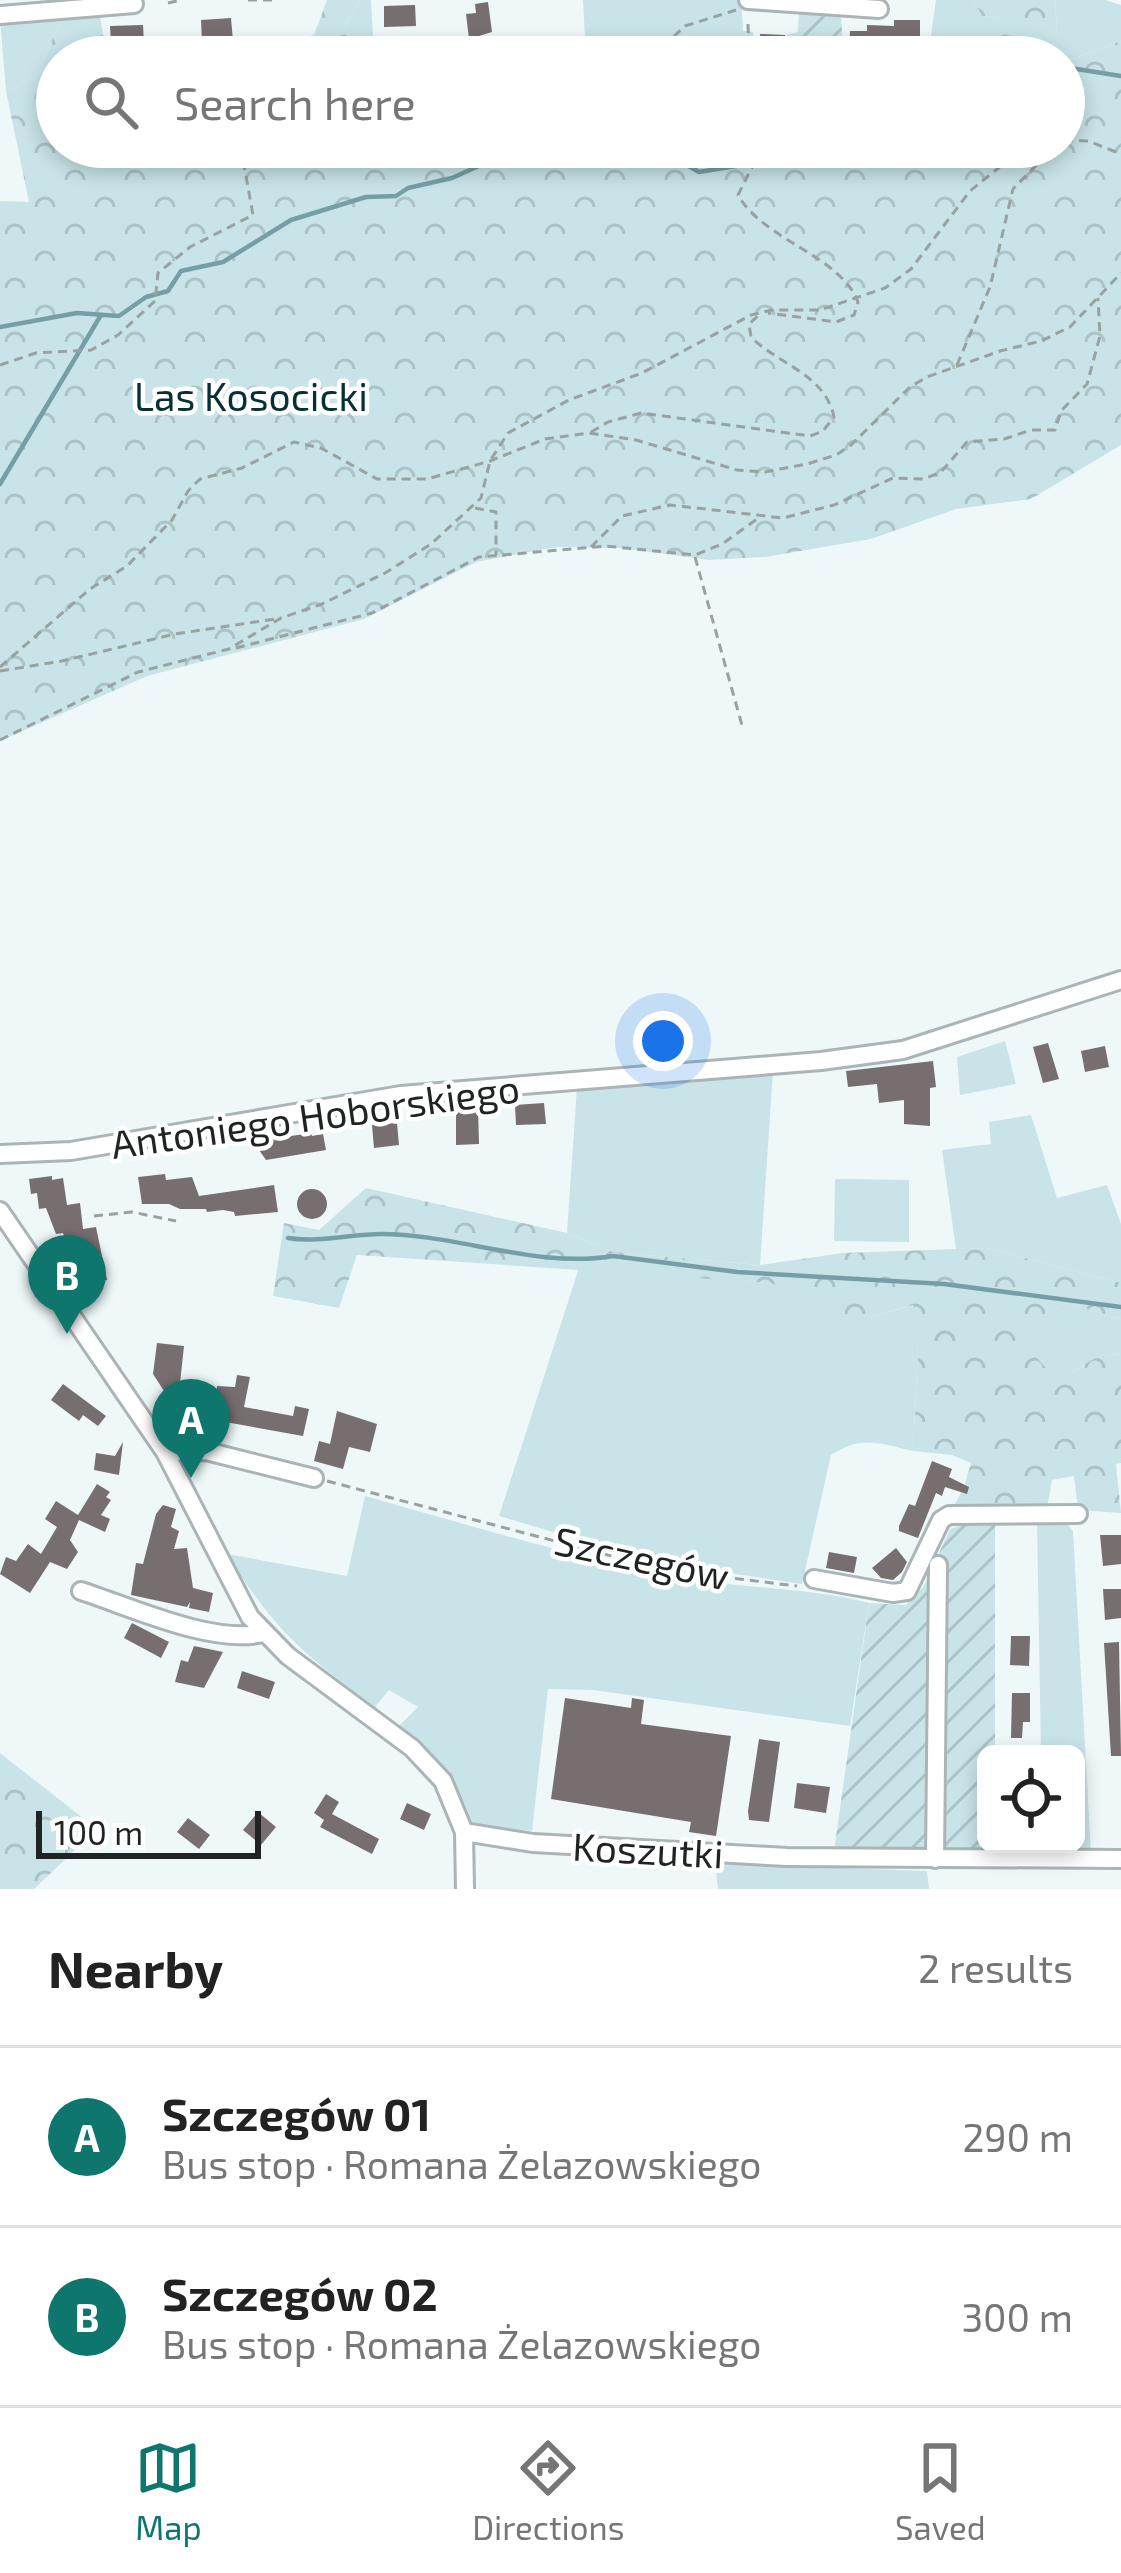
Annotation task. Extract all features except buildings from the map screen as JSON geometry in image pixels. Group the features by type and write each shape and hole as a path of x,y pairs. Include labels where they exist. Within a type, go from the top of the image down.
{"street":[{"path":"748,2 879,9"},
{"path":"0,15 134,4"},
{"name":"Antoniego Hoborskiego","path":"0,1154 70,1151 401,1095 821,1061 903,1050 1121,980"},
{"path":"0,1211 165,1452 262,1634 429,1764 443,1781 464,1832 465,1889"},
{"path":"165,1452 206,1450 314,1478"},
{"path":"814,1580 893,1593 907,1591 941,1520 949,1515 1078,1514"},
{"path":"934,1858 938,1565"},
{"path":"81,1591 216,1634 262,1634"},
{"name":"Koszutki","path":"464,1832 577,1846 787,1857 1121,1859"}],"path":[{"path":"168,3 181,0"},
{"path":"248,0 273,0"},
{"path":"675,36 686,26 732,13 748,2"},
{"path":"748,24 748,36"},
{"path":"1085,141 1121,154"},
{"path":"0,365 36,353 91,350 133,325 155,301 158,273 190,247 253,215 245,168"},
{"path":"752,168 738,195 748,213 841,278 857,296"},
{"path":"0,669 62,662 175,634 281,618 385,573 431,544 484,495 490,461 508,433 569,400 659,365 730,324 772,310 820,310 885,288 911,269 970,191 998,168"},
{"path":"956,366 990,287 1013,189 1033,168"},
{"path":"0,669 90,590 127,566 172,520 200,479 242,468 294,442 320,448 377,479 427,479 545,439 589,433 636,440 736,470 765,472 836,455 865,435 910,387 956,366 1056,335 1085,315 1121,273"},
{"path":"589,433 641,413 737,423 785,434 810,436 823,431 834,417 829,400 796,368 759,346 747,331 757,316 768,313 836,322 854,315 857,296"},
{"path":"591,547 622,516 670,505 783,518 834,505 893,478 924,479 941,472 967,442 1055,430 1061,412 1088,384 1100,337 1098,296"},
{"path":"471,508 496,512 496,557"},
{"path":"0,740 138,672 372,613 478,557 591,547 695,555 722,544 765,515"},
{"path":"695,555 743,729"},
{"path":"229,650 281,618"},
{"path":"94,1216 132,1213 176,1221"},
{"name":"Szczegów","path":"314,1478 665,1570 809,1587 814,1580"}],"green space":[{"path":"327,0 360,0 345,25 347,36 314,35"},
{"path":"360,0 371,0 373,36 347,36 345,25"},
{"path":"583,0 741,0 743,31 753,36 585,36"},
{"path":"936,0 973,0 982,16 1004,18 1019,34 1057,31 1055,0 1105,0 1121,5 1121,41 1085,54 1085,36 931,36"},
{"path":"973,0 1055,0 1057,31 1048,36 1000,36 1004,18 982,16"},
{"path":"799,12 841,13 842,36 787,36 798,32"},
{"name":"Las Kosocicki","path":"100,17 103,36 54,36 62,19"},
{"path":"0,19 62,19 54,36 36,36 35,76 6,91"},
{"name":"Las Kosocicki","path":"1121,41 1121,445 1031,499 956,509 871,539 765,557 709,560 622,548 557,547 476,562 364,619 147,676 0,741 0,201 29,202 6,91 35,76 36,168 1085,168 1085,54"},
{"path":"1005,1041 1016,1084 960,1095 957,1057"},
{"path":"773,1071 760,1265 613,1252 567,1233 577,1087"},
{"path":"1031,1115 1057,1198 1107,1185 1121,1224 1121,1283 986,1248 956,1249 942,1150 991,1144 989,1122"},
{"path":"835,1179 909,1180 909,1242 834,1241"},
{"path":"366,1188 567,1233 613,1252 760,1265 843,1253 986,1248 1121,1283 1121,1319 1066,1303 1014,1332 1053,1376 1100,1357 1121,1355 1121,1463 1116,1464 1121,1513 1078,1510 1074,1476 1052,1480 1047,1508 952,1510 971,1463 952,1455 913,1451 918,1350 913,1305 870,1317 823,1316 809,1298 770,1283 357,1255 339,1308 273,1296 284,1223 319,1230"},
{"path":"579,1268 770,1283 870,1317 914,1305 918,1350 913,1451 861,1443 831,1455 802,1584 654,1562 499,1516"},
{"path":"1066,1303 1121,1319 1121,1355 1099,1357 1053,1377 1013,1332"},
{"path":"365,1496 619,1564 869,1603 850,1726 593,1690 548,1689 532,1831 467,1826 454,1783 395,1730 418,1707 389,1690 375,1707 329,1672 276,1622 227,1554 347,1576"},
{"path":"995,1521 995,1745 977,1745 977,1853 834,1851 869,1603 906,1605 924,1586 950,1529"},
{"path":"1037,1521 1065,1521 1073,1531 1085,1745 1041,1745"},
{"path":"1085,1746 1091,1853 1015,1855 1085,1853"},
{"path":"0,1753 97,1829 34,1889 0,1889"},
{"path":"715,1864 927,1871 929,1889 718,1889"}],"waterway":[{"path":"1085,70 1121,76"},
{"path":"0,327 77,313 119,316 146,297 168,291 181,271 223,262 291,220 366,197 396,196 474,168"},
{"path":"692,168 699,172 724,168"},
{"path":"0,484 101,315"},
{"path":"288,1238 410,1235 555,1258 613,1256 737,1272 944,1284 1121,1307"}],"place":[{"name":"Szczegów 02","path":"67,1334"},
{"name":"Szczegów 01","path":"191,1478"}]}
